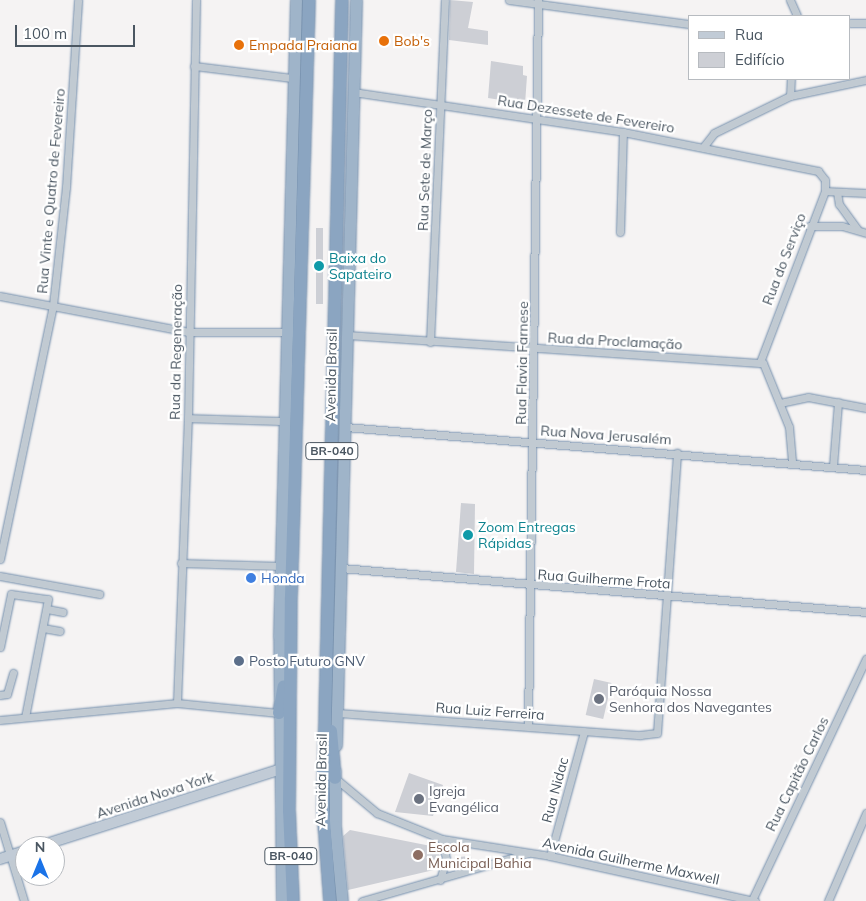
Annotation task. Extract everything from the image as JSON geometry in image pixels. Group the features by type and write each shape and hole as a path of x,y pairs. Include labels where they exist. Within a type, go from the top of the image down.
{"highway":[{"path":"282,901 278,770 281,566 288,332 292,78 296,0"},
{"path":"302,200 298,177 303,0"},
{"name":"BR-040","path":"293,901 289,811 291,596 309,0"},
{"name":"Avenida Brasil","path":"330,901 323,808 325,657 342,0"},
{"name":"Avenida Brasil","path":"342,901 335,778 352,92 356,0"},
{"path":"279,713 291,596"},
{"path":"325,657 335,778"}],"main road":[{"name":"Avenida Nova York","path":"65,838 278,770"}],"street":[{"name":"Rua Vinte e Quatro de Fevereiro","path":"0,559 53,305 66,188 78,0"},
{"name":"Rua da Regeneração","path":"177,703 188,418 188,332 196,0"},
{"name":"Rua Sete de Março","path":"430,342 444,0"},
{"path":"509,0 537,2 688,24"},
{"path":"790,0 797,15"},
{"name":"Rua Flavia Farnese","path":"528,726 536,349 537,2"},
{"path":"851,23 866,24"},
{"path":"194,66 292,78"},
{"path":"790,96 791,80"},
{"path":"704,146 714,133 790,96 866,80"},
{"name":"Rua Dezessete de Fevereiro","path":"352,92 440,102 704,146 814,169 825,180 825,190"},
{"path":"620,232 623,132"},
{"path":"825,190 866,193"},
{"name":"Rua do Serviço","path":"761,363 809,226 825,190"},
{"path":"837,192 839,204 858,230"},
{"path":"809,226 858,230 866,234"},
{"path":"0,296 188,332 288,332"},
{"name":"Rua da Proclamação","path":"347,335 761,363"},
{"path":"761,363 780,403 793,442 792,462"},
{"path":"780,403 808,397 866,408"},
{"path":"833,466 838,402"},
{"path":"188,418 285,421"},
{"name":"Rua Nova Jerusalém","path":"345,427 792,462 866,470"},
{"path":"669,596 677,453"},
{"path":"182,563 281,566"},
{"name":"Rua Guilherme Frota","path":"341,568 532,586 866,612"},
{"path":"0,576 99,594"},
{"path":"0,647 13,592 47,598 47,609 25,718"},
{"name":"Rua Luiz Ferreira","path":"338,713 640,736 654,735 660,724 669,596"},
{"path":"47,609 64,612"},
{"path":"43,628 60,631"},
{"name":"Rua Capitão Carlos","path":"753,901 866,659"},
{"path":"0,695 7,694 13,673"},
{"path":"0,720 177,703 279,713"},
{"name":"Rua Nidac","path":"550,856 584,732"},
{"name":"Avenida Guilherme Maxwell","path":"335,778 377,813 442,839 550,856 753,901"},
{"path":"828,901 866,814"},
{"path":"0,822 5,857 24,901"},
{"path":"440,880 446,858 442,839"},
{"path":"362,901 530,853"}],"building":[{"path":"450,0 473,2 468,28 488,31 488,45 449,40"},
{"path":"491,61 523,66 523,75 527,76 525,104 488,98"},
{"name":"Baixa do Sapateiro","path":"316,228 323,228 323,304 316,304"},
{"name":"Zoom Entregas Rápidas","path":"461,503 475,504 474,574 456,572"},
{"name":"Paróquia Nossa Senhora dos Navegantes","path":"594,679 612,683 603,719 586,715"},
{"name":"Igreja Evangélica","path":"409,773 443,785 433,816 395,812"},
{"name":"Escola Municipal Bahia","path":"350,830 436,847 441,859 438,869 348,890 343,836"},
{"path":"471,856 472,863 459,868 458,857"}],"place":[{"name":"Bob's","path":"384,41"},
{"name":"Empada Praiana","path":"239,45"},
{"name":"Baixa do Sapateiro","path":"319,266"},
{"name":"Zoom Entregas Rápidas","path":"468,535"},
{"name":"Honda","path":"251,578"},
{"name":"Posto Futuro GNV","path":"239,661"},
{"name":"Paróquia Nossa Senhora dos Navegantes","path":"599,699"},
{"name":"Igreja Evangélica","path":"419,799"},
{"name":"Escola Municipal Bahia","path":"418,855"}]}
